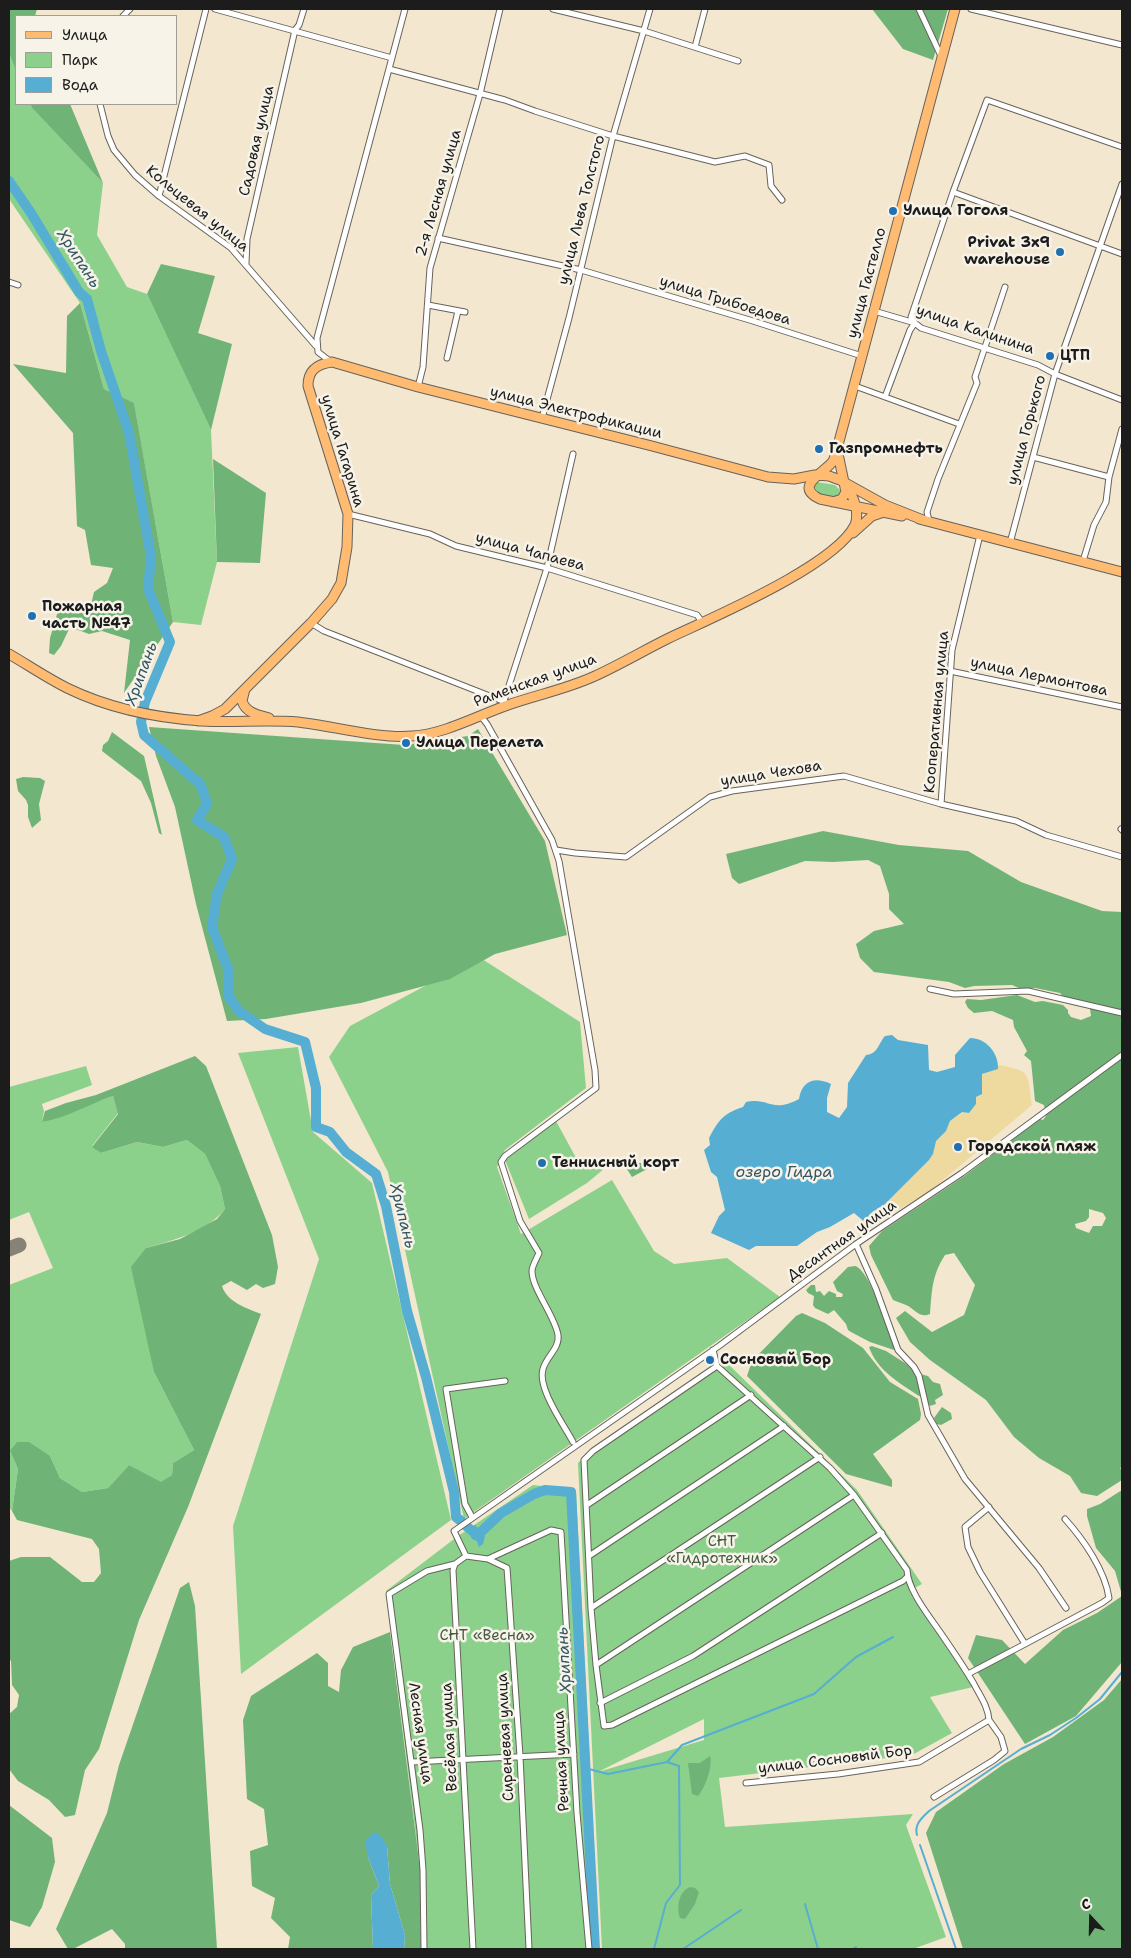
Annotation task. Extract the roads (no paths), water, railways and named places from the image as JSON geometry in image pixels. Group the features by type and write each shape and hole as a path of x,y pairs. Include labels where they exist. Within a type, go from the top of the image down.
{"main road":[{"name":"улица Гастелло","path":"815,475 833,461 837,449 955,9"},
{"name":"улица Электрофикации","path":"332,362 418,387 768,477 794,478 815,475"},
{"name":"улица Гагарина","path":"198,720 225,709 311,623 332,599 340,583 348,547 348,514 308,386 312,370 332,362"},
{"name":"улица Гастелло","path":"837,449 844,482 852,495 855,508"},
{"path":"926,520 855,508 820,499 812,494 811,483 815,475 829,476 844,482 885,505 926,520 1122,572"},
{"path":"832,502 845,496 844,482"},
{"name":"Раменская улица","path":"9,654 67,688 109,704 135,711 198,720 228,722 280,721 314,724 394,736 409,737 427,734 480,716 506,703 593,677 778,585 824,557 843,541 856,524 857,515 855,508"},
{"path":"843,541 866,521 882,513"},
{"path":"245,689 242,701 246,709 255,714 280,721"},
{"path":"225,709 237,706 242,710 241,718 228,722"}],"street":[{"path":"159,196 206,9"},
{"path":"215,9 392,58"},
{"path":"295,30 300,25 304,9"},
{"path":"332,362 318,352 316,346 405,9"},
{"name":"2-я Лесная улица","path":"418,387 423,367 430,268 480,94 500,9"},
{"path":"553,9 644,31 738,61"},
{"name":"улица Льва Толстого","path":"542,418 581,270 613,136 650,9"},
{"path":"695,47 705,9"},
{"path":"919,9 942,57"},
{"path":"971,9 1122,45"},
{"name":"Садовая улица","path":"246,264 247,238 295,30"},
{"path":"389,69 505,100 613,136 715,162 745,156 769,166 771,186 782,200"},
{"path":"884,397 910,330 916,323 911,317 953,192 987,100 1122,147"},
{"name":"Кольцевая улица","path":"100,105 108,136 114,150 135,175 159,196 231,248 316,346"},
{"name":"улица Горького","path":"1010,543 1055,374 1122,184"},
{"path":"953,192 1122,254"},
{"name":"улица Грибоедова","path":"438,238 581,270 863,356"},
{"path":"9,282 18,285"},
{"path":"926,520 938,479 977,383 975,377 1005,287"},
{"path":"428,305 465,312"},
{"name":"улица Калинина","path":"873,310 916,323 921,328 1038,365 1055,374 1122,400"},
{"path":"447,358 458,311"},
{"path":"855,386 959,424"},
{"path":"1083,561 1094,525 1106,502 1109,478 1122,429"},
{"path":"311,623 324,631 506,703 547,568 573,454"},
{"path":"1033,457 1109,478"},
{"name":"улица Чапаева","path":"348,514 430,534 456,546 547,568 697,615 702,622"},
{"name":"Кооперативная улица","path":"941,804 950,671 954,640 980,535"},
{"name":"улица Лермонтова","path":"950,671 1122,707"},
{"path":"480,716 487,724 556,850 595,1070 596,1088 505,1156 502,1159 501,1166 520,1221 540,1253 532,1270 558,1335 557,1345 542,1369 542,1378 547,1394 575,1444"},
{"name":"улица Чехова","path":"556,850 626,857 710,797 732,791 844,776 941,804 1016,821 1046,835 1122,857"},
{"path":"930,989 954,994 1028,991 1122,1013"},
{"name":"Десантная улица","path":"466,1556 454,1531 472,1517 713,1350 856,1244 962,1173 1122,1055"},
{"path":"856,1244 876,1289 898,1350 914,1367 919,1376 928,1415 965,1478 1039,1568 1066,1608"},
{"path":"713,1350 717,1366 820,1457 854,1495 907,1570 907,1576 924,1610 968,1674 988,1711 989,1720 1001,1737 1005,1751 994,1760 934,1797"},
{"path":"717,1366 584,1460 591,1608 604,1726 612,1725 903,1581 907,1576"},
{"path":"472,1517 465,1504 446,1389 505,1381"},
{"path":"587,1505 751,1395"},
{"path":"588,1556 784,1426"},
{"path":"591,1608 820,1457"},
{"path":"596,1665 854,1495"},
{"path":"988,1508 965,1527 968,1547 980,1572 1025,1644"},
{"path":"968,1674 1109,1598 1105,1582 1082,1538 1065,1519"},
{"name":"Речная улица","path":"488,1559 551,1530 562,1532 577,1813 589,1949"},
{"path":"600,1703 692,1656 882,1533"},
{"path":"455,1564 466,1556"},
{"name":"Сиреневая улица","path":"466,1556 488,1559 507,1568 520,1756 529,1949"},
{"name":"Весёлая улица","path":"455,1564 453,1570 473,1949"},
{"name":"Лесная улица","path":"424,1949 424,1870 412,1762 389,1594 427,1571 455,1564"},
{"name":"улица Сосновый Бор","path":"746,1783 838,1774 919,1762 989,1720"},
{"path":"412,1762 574,1754"}],"water":[{"name":"озеро Гидра","path":"892,1035 898,1040 928,1045 929,1070 937,1072 955,1067 955,1055 970,1038 981,1041 990,1047 998,1063 998,1069 982,1074 982,1094 976,1097 976,1104 969,1113 962,1112 950,1121 946,1131 936,1141 933,1154 929,1160 885,1204 872,1212 868,1217 867,1224 854,1213 817,1232 797,1246 756,1246 749,1250 711,1233 719,1216 725,1210 717,1177 711,1172 704,1150 710,1145 709,1138 722,1118 730,1112 743,1107 746,1102 754,1101 776,1105 790,1103 799,1099 806,1084 819,1080 831,1084 827,1098 827,1112 839,1118 847,1107 848,1083 866,1055 875,1051 885,1036"},
{"path":"475,1525 485,1536 483,1544 479,1547 477,1541 472,1539 470,1535 470,1530"},
{"path":"374,1832 381,1836 387,1846 390,1884 405,1935 404,1949 373,1949 371,1895 379,1886 368,1857 365,1841"}],"waterway":[{"name":"Хрипань","path":"9,181 31,213 79,292 87,299 101,351 129,433 151,557 148,589 170,642 145,702 141,722 144,735 201,785 207,804 197,820 224,837 232,859 217,894 212,927 228,969 228,996 239,1011 265,1029 305,1042 316,1088 316,1127 330,1132 346,1152 376,1174 386,1206 407,1311 426,1377 454,1492 456,1517 461,1521"},
{"name":"Хрипань","path":"465,1525 476,1534 482,1531 501,1513 534,1494 545,1490 571,1492 595,1949"},
{"path":"585,1768 608,1774 667,1762 682,1745 814,1694 856,1657 893,1637"},
{"path":"917,1835 918,1824 929,1811 1021,1749 1050,1735 1076,1718 1100,1699 1122,1672"},
{"path":"654,1949 666,1903 680,1885 679,1766 667,1762"},
{"path":"920,1845 956,1949"},
{"path":"805,1904 818,1949"},
{"path":"683,1949 741,1910"}],"place":[{"name":"Улица Гоголя","path":"893,211"},
{"name":"Privat 3x9 warehouse","path":"1060,252"},
{"name":"ЦТП","path":"1050,356"},
{"name":"Газпромнефть","path":"819,449"},
{"name":"Пожарная часть №47","path":"32,616"},
{"name":"Улица Перелета","path":"406,743"},
{"name":"Городской пляж","path":"958,1147"},
{"name":"Теннисный корт","path":"542,1163"},
{"name":"Сосновый Бор","path":"710,1360"}],"park label":[{"name":"СНТ «Гидротехник»","path":"722,1550"},
{"name":"СНТ «Весна»","path":"487,1636"}]}
